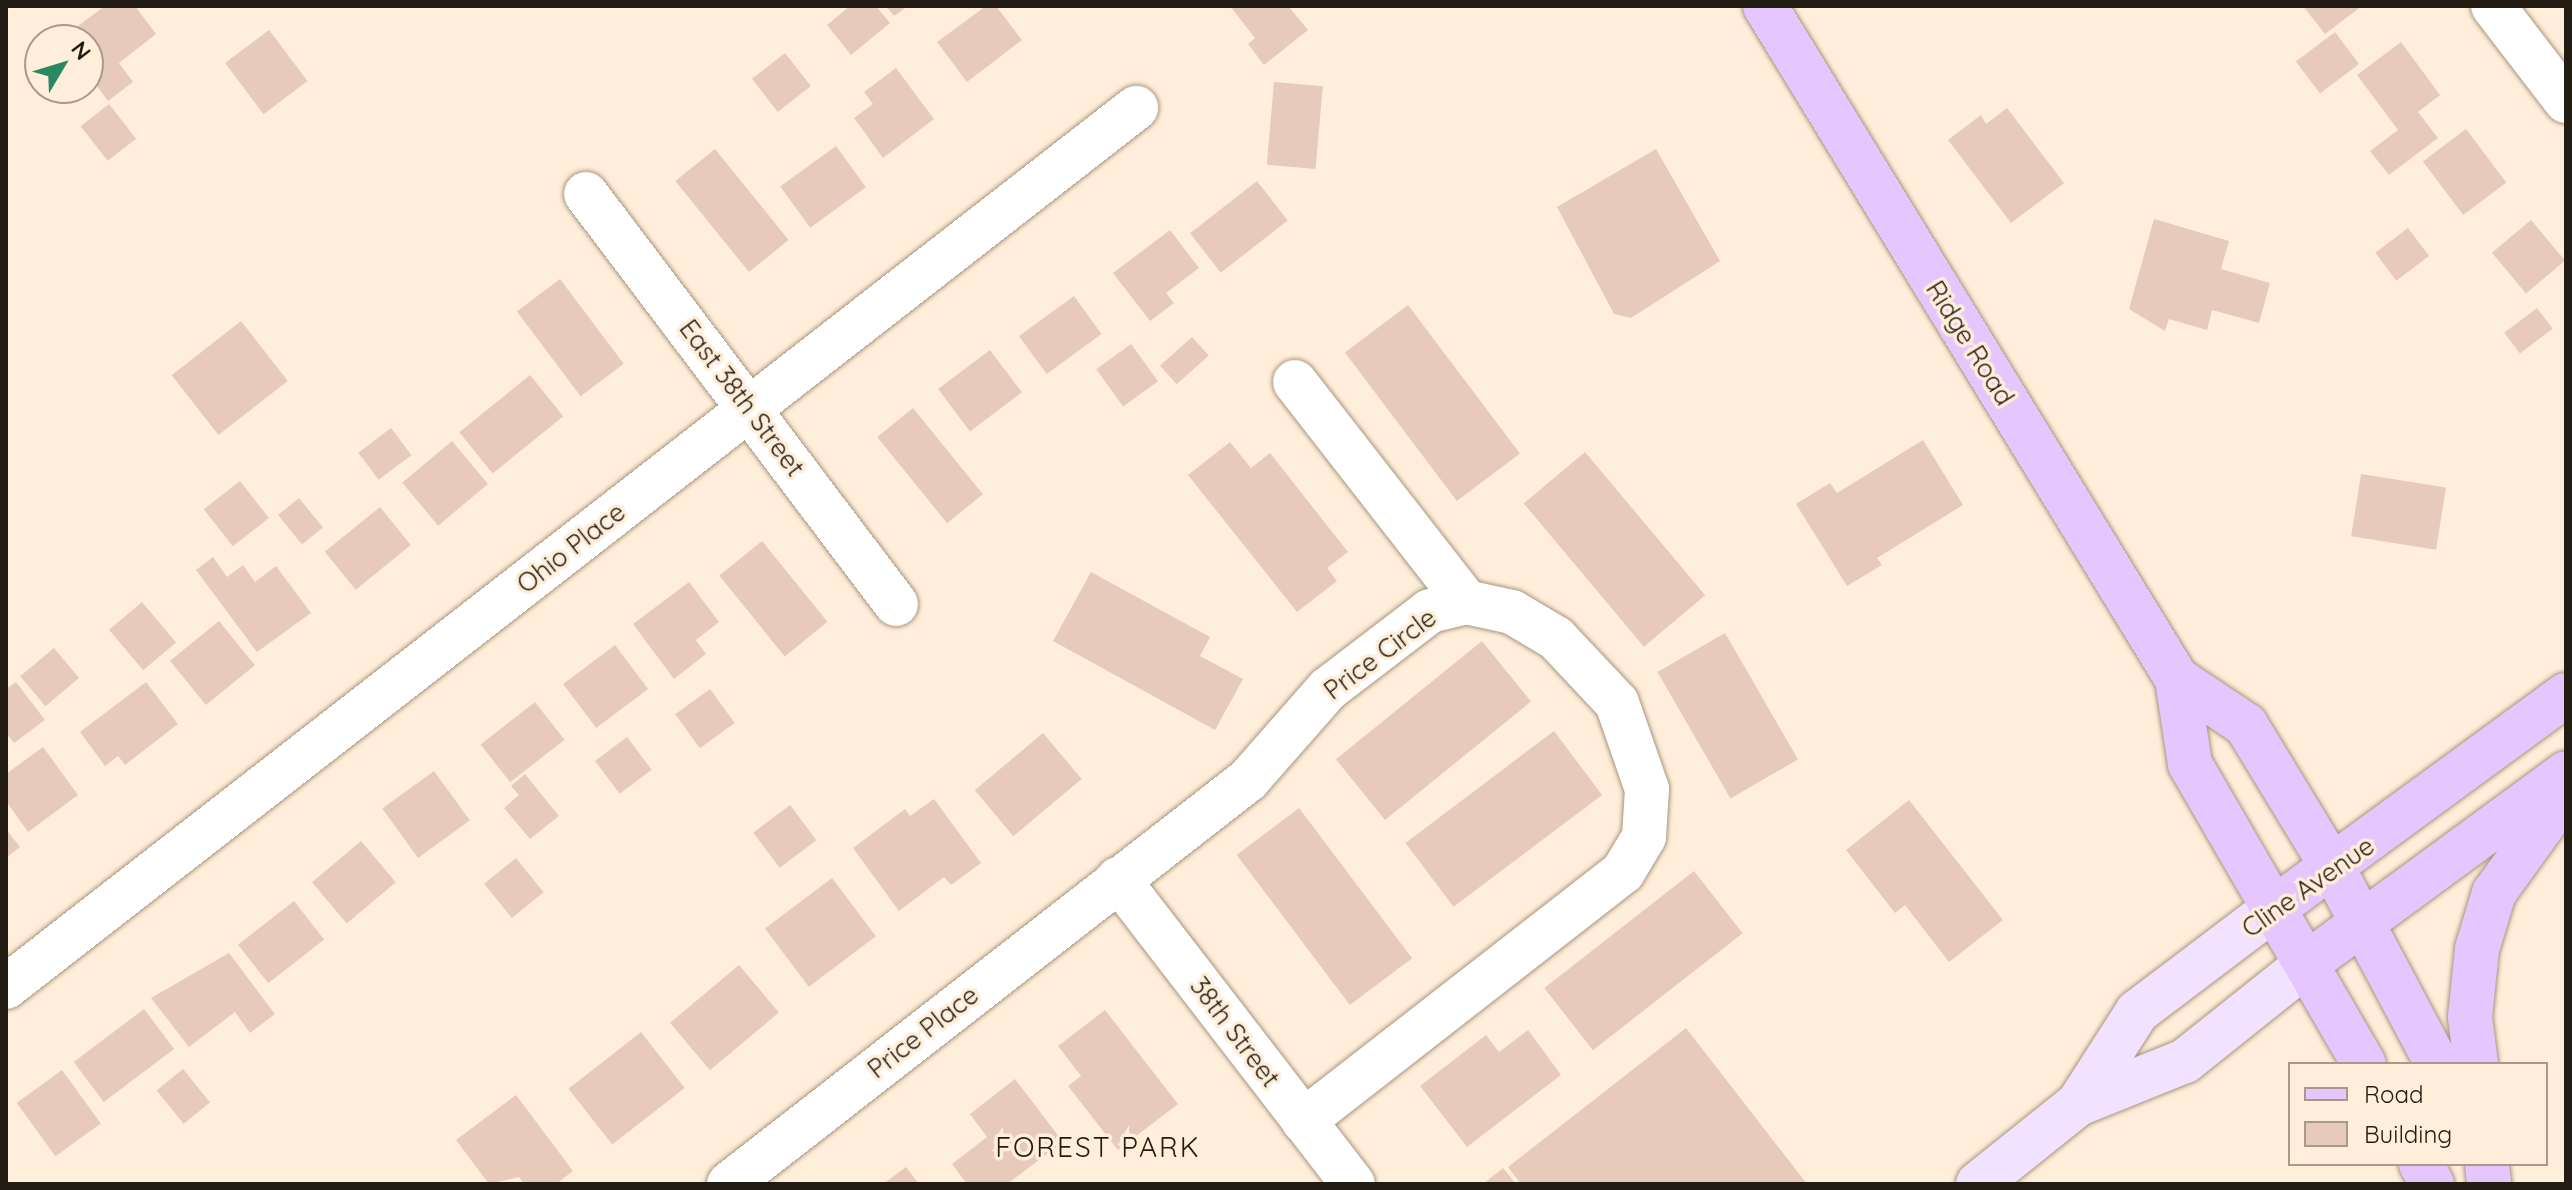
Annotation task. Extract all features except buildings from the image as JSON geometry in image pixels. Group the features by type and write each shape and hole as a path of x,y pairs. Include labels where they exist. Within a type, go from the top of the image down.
{"main road":[{"name":"Ridge Road","path":"1765,6 2177,679 2190,764 2309,962 2363,1062"},
{"name":"Ridge Road","path":"2177,679 2246,725 2334,870 2436,1062"},
{"name":"Cline Avenue","path":"2276,907 2334,870 2566,695"},
{"name":"Cline Avenue","path":"2309,962 2566,773"},
{"path":"2476,1062 2470,1017 2477,949 2494,893 2566,793"},
{"path":"2422,1166 2432,1184"}],"street":[{"path":"2493,6 2566,101"},
{"name":"Ohio Place","path":"6,987 1136,108"},
{"name":"East 38th Street","path":"586,194 896,604"},
{"path":"1295,382 1466,602"},
{"name":"Price Circle","path":"1118,879 1248,780 1328,689 1430,611 1466,602 1512,612 1596,673 1640,753 1644,837 1623,872 1303,1121"},
{"name":"38th Street","path":"1118,879 1353,1184"},
{"name":"Price Place","path":"729,1184 1118,879"},
{"name":"Cline Avenue","path":"2078,1104 2137,1012 2276,907"},
{"name":"Cline Avenue","path":"1978,1184 2078,1104 2185,1061 2309,962"}],"district":[{"name":"FOREST PARK","path":"1098,1147"}]}
